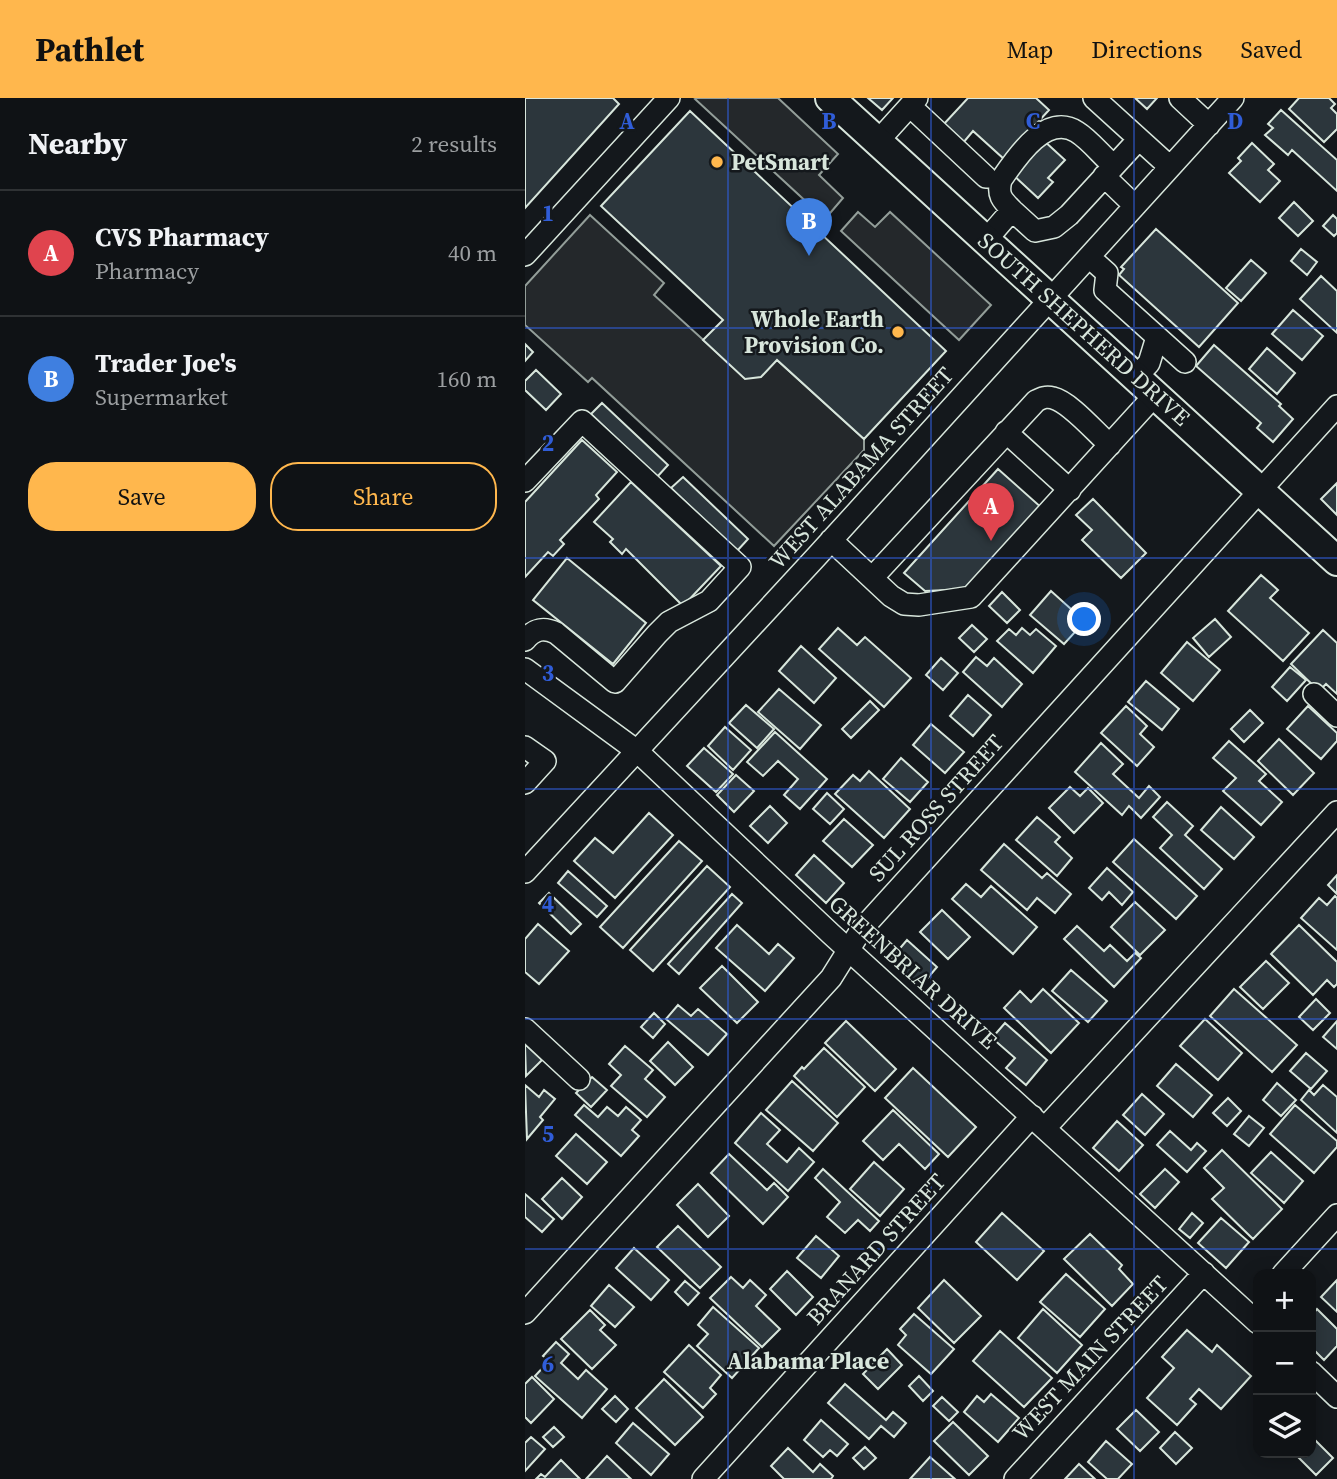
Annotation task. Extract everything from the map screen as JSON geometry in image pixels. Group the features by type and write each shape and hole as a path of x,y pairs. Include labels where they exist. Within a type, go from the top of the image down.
{"main road":[{"name":"SOUTH SHEPHERD DRIVE","path":"830,98 1337,561"}],"street":[{"path":"526,253 669,98"},
{"path":"1094,98 1170,167"},
{"path":"1180,98 1209,125"},
{"name":"WEST ALABAMA STREET","path":"528,861 637,751 1233,98"},
{"path":"878,141 913,102 986,177"},
{"path":"1135,206 1109,171 1077,132 1064,127 1051,128 1041,134 1010,167 999,188 1001,199 1035,230 1054,226 1069,215 1109,171 1139,139"},
{"path":"986,240 1012,210"},
{"path":"1089,257 1107,274 1105,290 1185,362"},
{"path":"831,540 891,596 904,604 919,605 971,597 1110,445 1145,386 1157,337"},
{"path":"872,578 1036,401 1045,397 1065,404 1110,445"},
{"name":"SUL ROSS STREET","path":"525,1313 831,978 861,930 1337,406"},
{"path":"525,481 582,421 740,567 709,601 669,622 615,682 548,629 539,629 525,640"},
{"path":"1006,432 1070,490"},
{"name":"GREENBRIAR DRIVE","path":"525,670 637,751 1038,1122 1204,1273 1253,1311"},
{"path":"1314,695 1337,716"},
{"path":"525,747 545,761 525,783"},
{"name":"BRANARD STREET","path":"703,1479 1038,1122 1337,812"},
{"path":"525,1030 579,1079"},
{"path":"1288,1269 1337,1215"},
{"name":"WEST MAIN STREET","path":"1015,1479 1204,1273"},
{"path":"1316,1377 1337,1396"}],"shaded area":[{"path":"778,98 838,154 819,175 843,198 825,219 695,99"},
{"path":"858,212 875,227 890,212 991,305 959,340 841,231"},
{"path":"590,215 664,283 654,295 745,378 777,360 864,439 864,450 774,546 592,378 588,382 525,325 525,286"}],"building":[{"path":"525,98 613,98 619,104 525,208"},
{"path":"868,98 893,98 882,110"},
{"path":"968,98 1036,98 1049,110 1004,159 973,131 963,143 943,125"},
{"path":"1135,98 1157,98 1147,109"},
{"path":"1299,98 1329,98 1335,104 1331,108 1337,114 1337,129 1324,142 1289,109"},
{"path":"1281,110 1337,160 1337,191 1292,150 1288,155 1265,135 1273,128 1268,124"},
{"path":"690,111 946,351 864,439 777,360 761,377 745,379 703,340 723,320 601,206"},
{"path":"1042,139 1065,160 1048,178 1053,182 1038,198 1011,173"},
{"path":"1252,143 1274,164 1268,170 1280,181 1260,202 1229,173 1241,161 1238,158"},
{"path":"1294,202 1313,221 1298,236 1279,218"},
{"path":"1333,215 1337,219 1337,233 1334,236 1323,226"},
{"path":"1156,229 1238,303 1199,347 1119,275 1124,269 1121,267"},
{"path":"1301,249 1317,262 1307,275 1291,261"},
{"path":"1251,260 1266,273 1241,301 1226,288"},
{"path":"1321,276 1337,291 1337,333 1300,299"},
{"path":"1293,310 1323,336 1302,360 1272,334"},
{"path":"525,344 533,352 525,361"},
{"path":"1214,345 1281,404 1279,406 1293,419 1273,442 1257,428 1261,423 1196,366"},
{"path":"1267,348 1295,373 1277,394 1249,369"},
{"path":"536,370 561,394 546,410 525,390 525,381"},
{"path":"602,403 668,465 657,477 591,414"},
{"path":"582,440 617,472 596,495 599,499 560,540 564,544 553,556 548,552 525,577 525,502"},
{"path":"998,469 1043,509 970,589 925,591 904,573"},
{"path":"683,477 748,539 737,551 671,488"},
{"path":"631,482 721,566 683,606 626,549 622,554 610,542 613,539 594,522"},
{"path":"1337,483 1337,515 1321,499"},
{"path":"1093,499 1146,553 1121,578 1082,540 1092,530 1076,515"},
{"path":"567,558 646,623 613,664 533,600"},
{"path":"1261,575 1278,590 1270,598 1309,633 1283,661 1228,611"},
{"path":"1051,591 1081,618 1072,628 1076,631 1064,644 1030,615"},
{"path":"1002,592 1020,610 1007,623 989,606"},
{"path":"1215,619 1231,637 1209,657 1193,638"},
{"path":"972,625 987,639 974,652 959,638"},
{"path":"838,628 857,645 865,637 911,678 884,707 819,649"},
{"path":"1022,628 1030,635 1036,629 1056,646 1033,673 997,641 1009,629 1016,635"},
{"path":"1323,630 1337,643 1337,694 1326,684 1319,691 1291,664"},
{"path":"1187,642 1220,670 1193,701 1161,673"},
{"path":"801,646 836,678 814,703 779,671"},
{"path":"976,657 987,666 994,658 1022,684 1002,707 963,672"},
{"path":"941,658 958,673 943,690 926,675"},
{"path":"1290,667 1306,680 1287,701 1272,687"},
{"path":"1146,681 1179,709 1162,730 1128,702"},
{"path":"779,689 821,725 800,749 758,712"},
{"path":"968,695 991,715 973,736 950,716"},
{"path":"870,701 879,710 851,738 842,729"},
{"path":"746,705 774,729 757,748 729,723"},
{"path":"1126,706 1147,726 1140,734 1154,747 1137,766 1101,733"},
{"path":"1308,706 1337,733 1337,741 1321,759 1287,729"},
{"path":"1250,710 1263,723 1244,742 1231,729"},
{"path":"931,724 964,752 945,773 913,745"},
{"path":"725,727 751,750 733,770 708,746"},
{"path":"775,732 827,779 800,809 784,795 798,779 778,761 763,776 747,762"},
{"path":"1279,739 1314,773 1293,795 1258,761"},
{"path":"1229,741 1266,774 1259,781 1282,802 1261,825 1223,791 1236,778 1213,758"},
{"path":"1101,743 1123,764 1113,774 1139,798 1149,786 1160,797 1141,818 1129,806 1122,815 1075,772"},
{"path":"704,748 733,774 716,792 687,766"},
{"path":"901,758 928,782 910,802 883,779"},
{"path":"869,771 910,809 884,838 835,794 853,775 860,781"},
{"path":"736,775 754,791 734,812 717,795"},
{"path":"1070,787 1080,796 1088,788 1103,803 1074,833 1049,808"},
{"path":"827,793 844,809 830,824 813,809"},
{"path":"1167,802 1193,826 1185,835 1222,869 1204,889 1160,848 1172,835 1153,817"},
{"path":"770,806 787,823 768,843 750,826"},
{"path":"1221,807 1254,837 1234,859 1201,830"},
{"path":"649,813 673,835 615,898 574,861 595,838 613,853"},
{"path":"1037,817 1060,837 1055,842 1072,858 1057,876 1016,840"},
{"path":"844,819 873,845 852,867 823,841"},
{"path":"1134,839 1197,896 1176,919 1113,862"},
{"path":"679,841 702,861 623,948 600,927"},
{"path":"1004,844 1042,878 1047,873 1071,894 1055,913 1037,898 1027,910 981,870"},
{"path":"814,855 844,883 826,903 796,875"},
{"path":"707,866 730,887 653,971 630,950"},
{"path":"1107,868 1133,892 1122,905 1109,892 1102,900 1089,888"},
{"path":"568,871 607,906 597,917 558,883"},
{"path":"1337,875 1337,894 1328,885"},
{"path":"966,884 981,897 991,886 1037,927 1013,954 952,899"},
{"path":"549,893 581,924 571,934 539,903"},
{"path":"732,894 742,903 679,974 668,964"},
{"path":"1335,896 1337,950 1301,918 1319,898 1327,905"},
{"path":"1135,902 1165,930 1140,955 1111,927"},
{"path":"942,910 970,937 948,959 920,932"},
{"path":"538,924 569,951 539,984 525,972 525,939"},
{"path":"737,925 769,954 778,944 794,958 765,991 716,948"},
{"path":"1299,925 1337,962 1337,984 1334,987 1327,980 1313,995 1271,954"},
{"path":"1077,926 1104,951 1110,945 1127,961 1135,953 1141,958 1114,987 1064,939"},
{"path":"907,940 937,967 920,987 890,960"},
{"path":"1266,961 1289,983 1263,1009 1240,987"},
{"path":"722,966 758,1002 737,1023 700,988"},
{"path":"1071,970 1107,1001 1088,1022 1052,991"},
{"path":"1043,989 1079,1023 1051,1053 1004,1008 1020,991 1031,1002"},
{"path":"1234,989 1297,1045 1272,1072 1210,1016"},
{"path":"1316,999 1330,1013 1313,1030 1299,1017"},
{"path":"678,1005 691,1016 698,1009 727,1034 708,1055 666,1019"},
{"path":"654,1013 665,1024 653,1038 641,1027"},
{"path":"1205,1019 1242,1053 1218,1080 1180,1046"},
{"path":"846,1021 896,1069 875,1091 825,1043"},
{"path":"1337,1021 1337,1049 1323,1037"},
{"path":"1005,1023 1047,1060 1026,1085 1006,1068 1015,1058 992,1038"},
{"path":"668,1042 693,1067 675,1085 650,1061"},
{"path":"525,1046 542,1060 526,1076"},
{"path":"625,1046 653,1070 645,1079 665,1097 647,1117 611,1086 621,1075 609,1064"},
{"path":"824,1048 865,1087 837,1117 794,1076"},
{"path":"1306,1053 1327,1071 1311,1089 1290,1071"},
{"path":"1176,1064 1212,1095 1193,1117 1157,1086"},
{"path":"913,1068 976,1127 948,1157 885,1098"},
{"path":"592,1077 607,1090 591,1107 576,1093"},
{"path":"792,1081 838,1123 813,1151 766,1110"},
{"path":"1277,1083 1296,1100 1281,1116 1263,1100"},
{"path":"525,1085 539,1097 544,1090 555,1099 540,1117 543,1120 527,1139"},
{"path":"1323,1085 1337,1097 1337,1133 1301,1100 1309,1090 1314,1095"},
{"path":"1142,1094 1164,1114 1145,1135 1123,1115"},
{"path":"1228,1098 1241,1111 1227,1126 1213,1113"},
{"path":"584,1105 598,1117 607,1107 618,1116 626,1107 641,1120 632,1130 639,1136 621,1156 575,1115"},
{"path":"1295,1105 1337,1141 1337,1147 1314,1173 1270,1134"},
{"path":"893,1110 939,1154 925,1169 899,1144 883,1160 863,1141"},
{"path":"761,1113 780,1130 767,1144 787,1162 799,1148 814,1162 788,1191 735,1143"},
{"path":"1249,1116 1264,1128 1249,1146 1234,1134"},
{"path":"1117,1121 1143,1145 1119,1171 1093,1148"},
{"path":"1170,1131 1191,1150 1197,1143 1206,1151 1187,1172 1157,1145"},
{"path":"576,1134 607,1162 587,1184 556,1156"},
{"path":"1222,1150 1282,1209 1253,1239 1212,1199 1224,1188 1204,1168"},
{"path":"1271,1152 1303,1181 1284,1203 1251,1173"},
{"path":"729,1154 767,1190 774,1183 788,1197 763,1224 711,1173"},
{"path":"874,1162 904,1189 880,1216 850,1189"},
{"path":"823,1169 879,1221 870,1231 858,1220 845,1233 827,1217 840,1202 815,1178"},
{"path":"1165,1169 1179,1182 1155,1208 1140,1194"},
{"path":"562,1178 582,1197 562,1219 542,1199"},
{"path":"698,1184 729,1216 708,1237 677,1205"},
{"path":"525,1194 554,1219 542,1232 525,1217"},
{"path":"1002,1213 1044,1251 1017,1280 976,1242"},
{"path":"1192,1213 1203,1223 1190,1238 1179,1229"},
{"path":"1221,1218 1249,1242 1226,1268 1198,1243"},
{"path":"678,1226 721,1267 700,1288 657,1247"},
{"path":"1090,1234 1122,1265 1119,1269 1133,1284 1112,1306 1064,1259"},
{"path":"816,1236 839,1256 821,1278 797,1258"},
{"path":"634,1248 669,1280 651,1300 616,1268"},
{"path":"787,1271 813,1297 796,1315 770,1289"},
{"path":"1066,1274 1105,1309 1080,1337 1040,1302"},
{"path":"731,1277 743,1288 750,1280 766,1295 756,1306 780,1329 762,1347 710,1298"},
{"path":"944,1280 981,1316 954,1343 918,1308"},
{"path":"1337,1280 1337,1312 1321,1297"},
{"path":"685,1281 699,1293 688,1305 675,1292"},
{"path":"609,1285 634,1307 615,1327 591,1306"},
{"path":"713,1307 759,1348 732,1378 697,1346 708,1334 698,1325"},
{"path":"1043,1309 1082,1345 1057,1373 1018,1338"},
{"path":"590,1310 605,1325 600,1330 616,1345 592,1369 561,1339"},
{"path":"1316,1310 1337,1329 1337,1346 1324,1360 1316,1352"},
{"path":"914,1314 954,1349 931,1374 898,1345 906,1335 900,1329"},
{"path":"1187,1330 1212,1352 1217,1345 1251,1376 1221,1409 1199,1389 1190,1399 1196,1404 1177,1425 1147,1398 1174,1368 1162,1357"},
{"path":"1000,1331 1052,1378 1024,1407 973,1361"},
{"path":"556,1342 569,1354 561,1363 578,1379 586,1370 607,1389 582,1418 535,1376 549,1361 543,1356"},
{"path":"689,1345 721,1375 710,1388 716,1394 703,1408 664,1372"},
{"path":"887,1349 902,1365 878,1389 863,1374"},
{"path":"919,1376 933,1391 923,1401 909,1386"},
{"path":"532,1377 554,1399 531,1423 525,1417 525,1384"},
{"path":"664,1379 703,1417 675,1445 636,1408"},
{"path":"845,1384 886,1420 893,1412 906,1423 894,1437 881,1426 869,1439 828,1403"},
{"path":"991,1394 1019,1418 998,1442 964,1412 977,1396 984,1402"},
{"path":"615,1396 628,1409 616,1422 602,1409"},
{"path":"942,1397 958,1412 949,1421 933,1406"},
{"path":"1136,1410 1159,1432 1140,1451 1117,1429"},
{"path":"821,1420 848,1444 837,1456 830,1450 823,1457 804,1440"},
{"path":"953,1422 988,1456 969,1475 934,1441"},
{"path":"633,1423 669,1454 651,1475 616,1443"},
{"path":"554,1427 564,1437 553,1447 543,1437"},
{"path":"1175,1432 1192,1448 1176,1464 1160,1448"},
{"path":"531,1437 545,1449 525,1471 525,1443"},
{"path":"1106,1441 1132,1464 1118,1479 1107,1479 1088,1462"},
{"path":"1316,1441 1333,1458 1316,1475 1299,1458 1316,1458"},
{"path":"865,1447 876,1458 864,1469 853,1458"},
{"path":"788,1448 813,1472 820,1464 833,1476 831,1479 784,1479 771,1466"},
{"path":"607,1456 631,1479 586,1479"},
{"path":"930,1457 955,1479 910,1479"},
{"path":"561,1460 580,1479 536,1479 541,1474 545,1477"},
{"path":"1079,1464 1095,1479 1065,1479"}],"place":[{"name":"PetSmart","path":"717,162"},
{"name":"Trader Joe's","path":"809,256"},
{"name":"Whole Earth Provision Co.","path":"898,332"},
{"name":"CVS Pharmacy","path":"991,541"}],"district":[{"name":"Alabama Place","path":"808,1361"}]}
